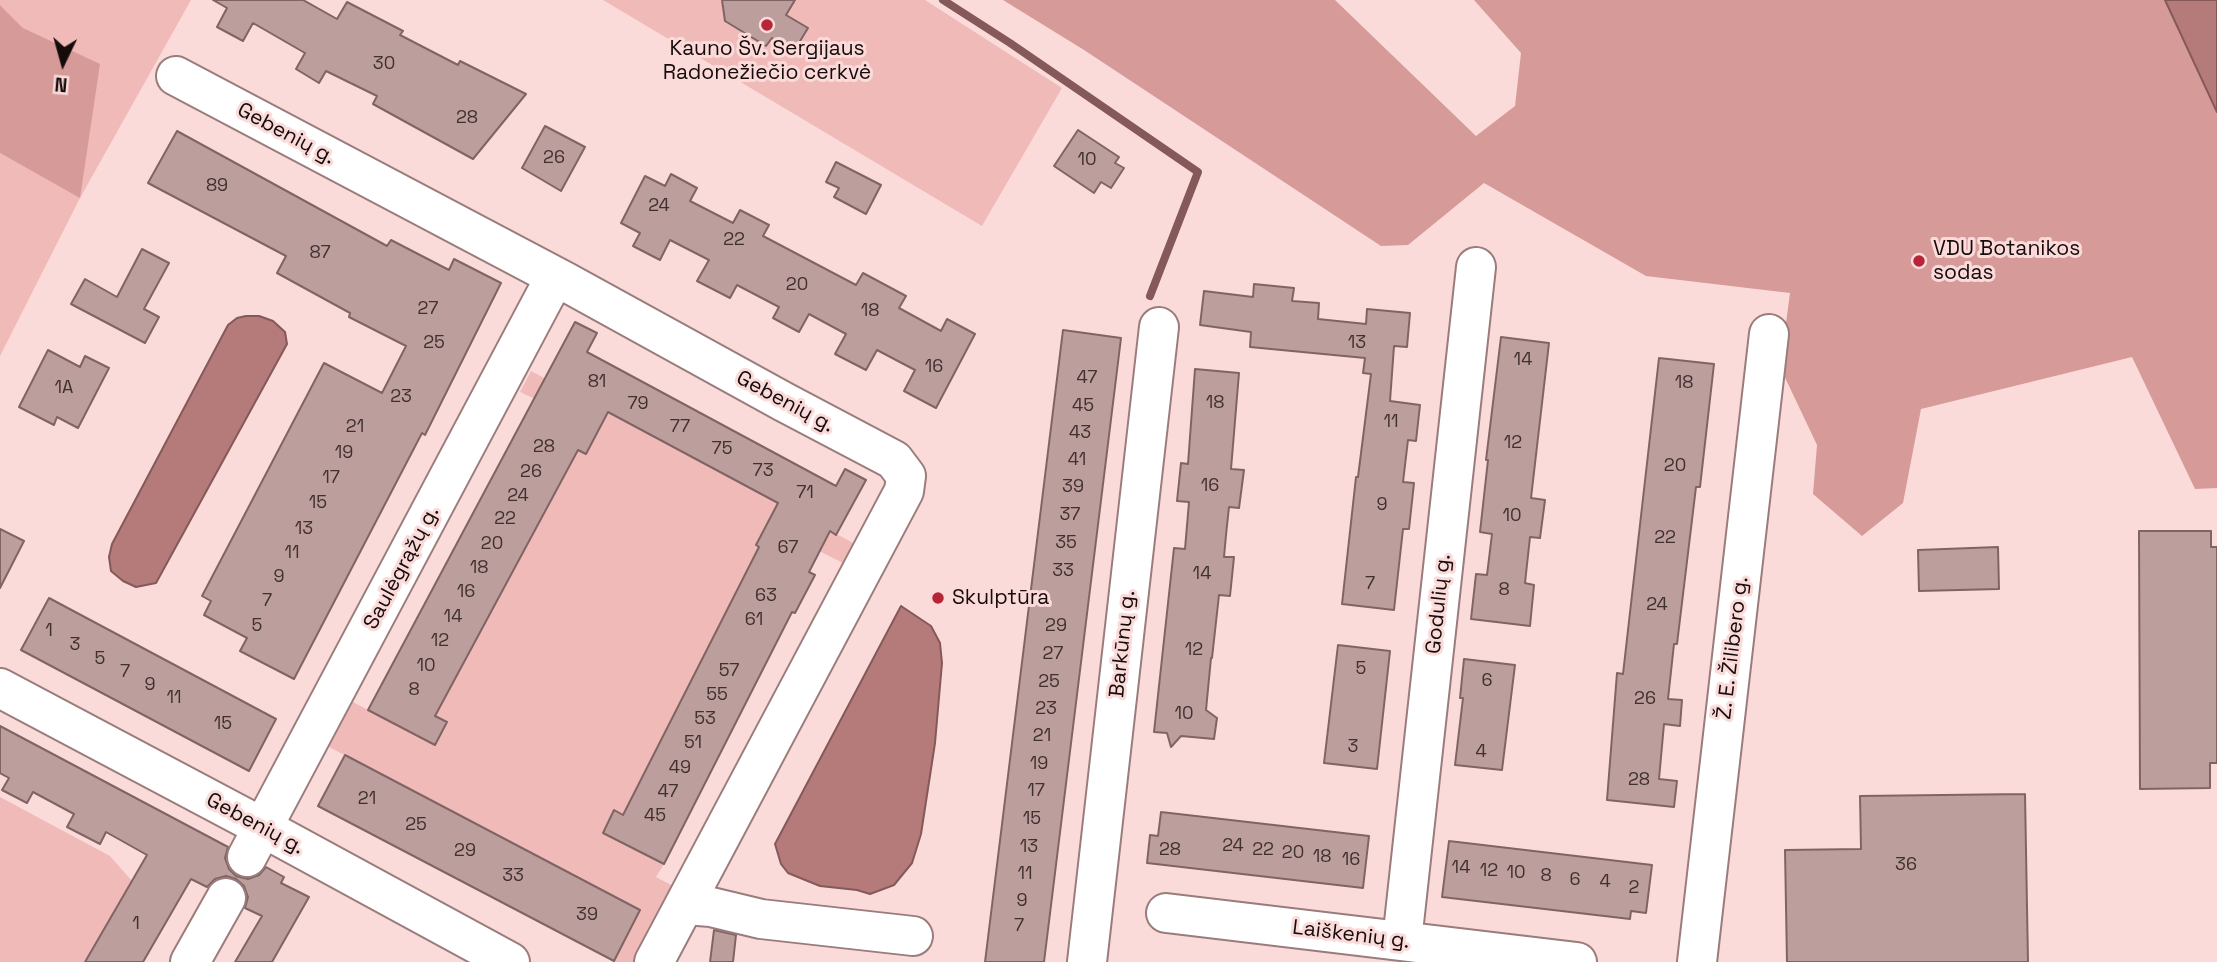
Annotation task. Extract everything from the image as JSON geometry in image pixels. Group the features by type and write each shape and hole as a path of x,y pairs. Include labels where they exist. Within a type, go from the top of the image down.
{"street":[{"name":"Gebenių g.","path":"176,76 894,460 906,476 904,491 654,962"},
{"name":"Godulių g.","path":"1402,942 1476,267"},
{"name":"Saulėgrąžų g.","path":"255,842 555,277"},
{"name":"Barkūnų g.","path":"1087,962 1159,327"},
{"name":"Ž. E. Žilibero g.","path":"1697,962 1769,334"},
{"name":"Gebenių g.","path":"0,688 255,842 510,962"},
{"path":"190,962 226,898"},
{"path":"685,905 711,906 761,919 913,936"},
{"name":"Laiškenių g.","path":"1166,913 1577,962"}],"shaded area":[{"path":"0,0 191,0 80,198 0,356 0,153 80,197 23,28 0,5"},
{"path":"603,0 925,0 1062,88 982,226"},
{"name":"VDU Botanikos sodas","path":"1003,0 1335,0 1476,136 1515,106 1521,53 1474,0 2165,0 2217,112 2217,488 2195,489 2132,357 1921,409 1903,503 1862,536 1813,494 1817,445 1780,367 1790,293 1646,276 1484,183 1408,245 1381,246 1084,50"},
{"path":"2165,0 2217,0 2217,112"},
{"path":"0,5 23,28 100,64 80,198 0,153"},
{"path":"259,316 273,321 285,332 287,344 156,583 136,587 111,571 109,557 112,544 228,325 237,318"},
{"path":"531,371 857,545 845,564 767,525 771,553 623,815 614,811 603,833 664,864 656,877 675,887 635,962 613,962 640,910 329,747 351,701 435,745 435,716 535,399 520,392"},
{"path":"901,606 931,626 940,643 942,663 935,743 921,834 912,863 894,885 870,894 820,886 788,873 781,864 775,844"},
{"path":"0,797 110,856 132,881 85,962 0,962"}],"building":[{"path":"213,0 303,0 337,19 347,2 403,31 400,35 458,65 460,61 526,94 473,159 373,104 377,96 326,71 319,83 296,69 305,53 253,23 243,41 217,27 227,8"},
{"name":"Kauno Šv. Sergijaus Radonežiečio cerkvė","path":"722,0 795,0 786,15 808,28 794,51 772,38 766,46 725,21"},
{"path":"545,126 585,147 561,191 522,168"},
{"path":"1078,130 1119,157 1115,163 1124,168 1111,188 1101,182 1094,193 1054,166"},
{"path":"177,131 387,246 391,240 449,270 454,259 501,283 425,435 422,433 294,679 240,651 247,638 204,615 211,601 202,596 324,363 382,393 406,346 349,317 350,313 277,273 286,256 148,183"},
{"path":"836,162 881,185 866,214 834,197 839,188 826,182"},
{"path":"671,174 697,188 690,201 733,223 740,210 769,225 763,236 856,285 863,273 906,296 899,308 941,331 947,319 975,334 936,408 904,391 915,370 877,350 866,370 835,354 846,334 809,314 799,332 773,318 779,307 737,285 730,298 697,281 709,260 670,240 660,260 633,246 640,233 621,223 645,176 665,186"},
{"path":"142,249 169,263 144,309 159,317 145,343 71,304 85,279 117,297"},
{"path":"1254,284 1294,288 1292,301 1319,303 1318,319 1366,324 1367,309 1410,313 1407,347 1394,346 1390,401 1420,405 1416,441 1408,440 1403,482 1414,483 1409,529 1403,529 1394,610 1342,604 1371,374 1363,373 1365,358 1250,347 1251,332 1200,325 1204,291 1253,297"},
{"path":"575,322 597,333 587,352 836,486 845,469 866,480 836,535 830,531 809,572 815,575 795,613 792,612 664,864 603,833 614,810 623,815 759,547 756,545 778,503 608,412 586,454 578,450 435,716 447,722 435,745 368,710"},
{"path":"1063,330 1121,338 1114,395 1044,962 985,962"},
{"path":"1501,337 1549,343 1531,498 1545,500 1540,538 1530,537 1525,583 1534,585 1530,626 1471,619 1476,574 1487,575 1492,534 1480,532"},
{"path":"48,350 80,367 85,356 109,368 78,428 57,417 54,425 19,407"},
{"path":"1659,358 1714,364 1700,487 1696,487 1668,699 1682,700 1680,726 1664,724 1659,779 1677,781 1674,807 1607,800 1617,673 1623,674"},
{"path":"1195,369 1239,373 1231,469 1244,470 1239,508 1229,507 1224,557 1234,557 1230,596 1219,595 1211,658 1206,710 1217,718 1214,739 1181,736 1171,747 1167,733 1154,732 1174,548 1185,549 1189,502 1177,501 1181,463 1188,464"},
{"path":"0,529 24,541 0,588"},
{"path":"2139,531 2211,531 2211,547 2217,547 2217,763 2210,763 2210,788 2140,789"},
{"path":"1998,547 1999,589 1919,591 1918,550"},
{"path":"49,598 276,719 249,771 21,650"},
{"path":"1338,645 1390,651 1377,769 1324,763"},
{"path":"1464,659 1515,665 1502,770 1455,765 1463,698 1460,698"},
{"path":"0,726 228,847 225,858 229,869 236,876 248,879 259,875 266,867 284,877 281,883 309,897 272,962 235,962 262,916 245,908 248,897 244,886 236,879 226,876 215,879 207,887 191,879 143,962 85,962 147,855 106,832 100,844 67,827 74,814 33,792 27,803 2,790 9,778 0,773"},
{"path":"345,755 640,910 614,961 318,806"},
{"path":"2025,794 2028,962 1787,962 1785,850 1861,849 1860,796"},
{"path":"1161,812 1369,836 1363,888 1147,863 1150,835 1158,836"},
{"path":"1449,841 1652,865 1646,913 1631,911 1630,919 1442,897"},
{"path":"714,930 736,935 733,962 710,962"}],"waterway":[{"path":"943,0 1198,172 1150,296"}],"place":[{"name":"Kauno Šv. Sergijaus Radonežiečio cerkvė","path":"767,25"},
{"name":"VDU Botanikos sodas","path":"1919,261"},
{"name":"Skulptūra","path":"938,598"}]}
